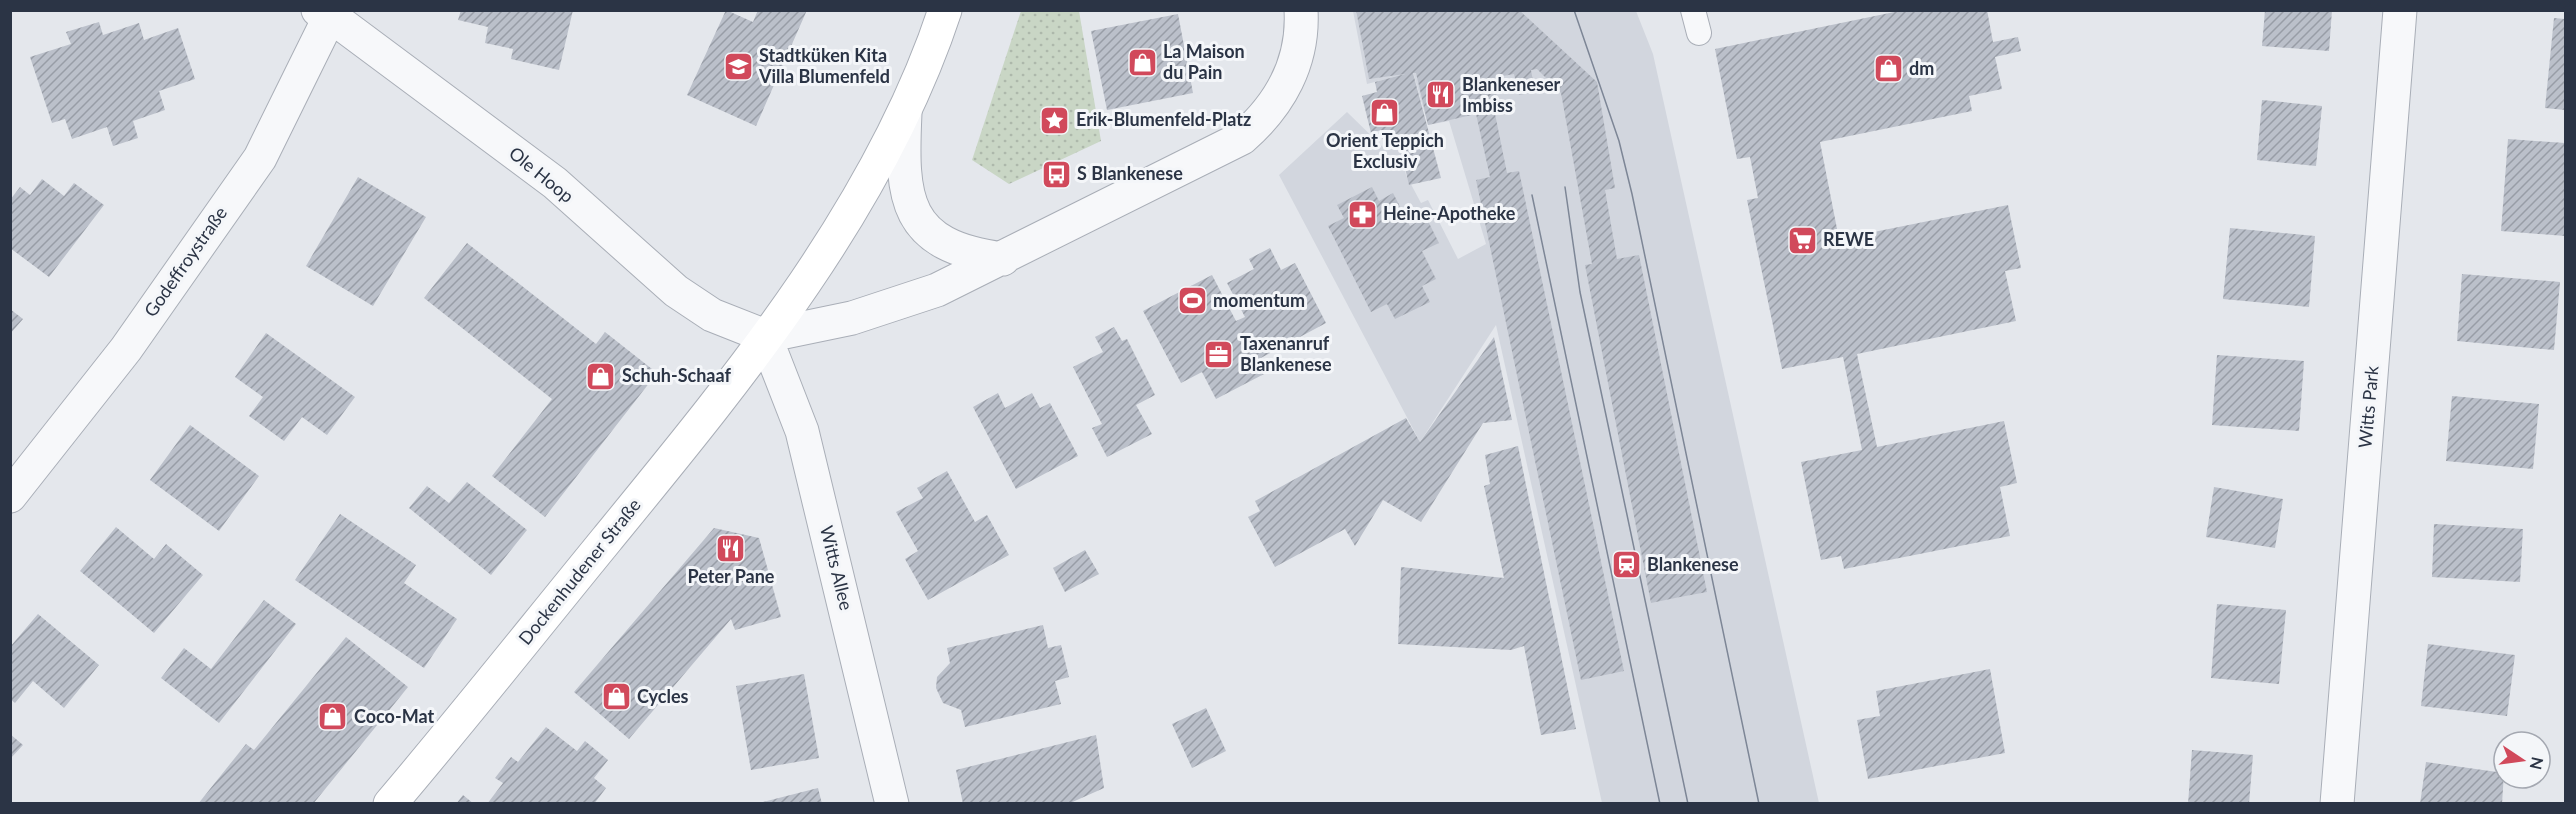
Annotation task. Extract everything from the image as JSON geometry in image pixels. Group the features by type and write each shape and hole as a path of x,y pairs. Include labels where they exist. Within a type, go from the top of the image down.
{"main road":[{"path":"765,336 818,260 905,113 945,10"},
{"name":"Dockenhudener Straße","path":"390,804 705,419 765,336"}],"street":[{"path":"765,336 852,318 898,304 1003,259 1242,138 1273,107 1285,86 1294,65 1300,40 1301,10"},
{"name":"Witts Park","path":"2337,804 2400,10"},
{"name":"Ole Hoop","path":"328,13 555,183 676,291 712,315 765,336"},
{"name":"Godeffroystraße","path":"10,496 126,349 260,158 328,13"},
{"path":"905,113 903,172 906,192 916,217 925,229 951,246 980,256 1003,259"},
{"name":"Witts Allee","path":"765,336 802,431 892,804"}],"shaded area":[{"path":"1353,11 1636,11 1653,54 1819,803 1602,803 1496,325 1420,442 1279,175 1347,112 1386,150 1400,146 1406,175 1421,203 1428,200 1458,259 1486,244 1449,121 1428,125 1413,72 1367,84"}],"green space":[{"path":"1021,11 1079,11 1101,141 1009,184 972,160"}],"building":[{"path":"461,10 573,10 559,70 511,59 513,49 485,43 488,27 458,20"},
{"path":"726,10 753,22 758,10 807,10 756,126 687,95"},
{"path":"1356,10 1519,10 1597,82 1615,188 1605,190 1617,259 1639,255 1707,592 1651,603 1585,265 1592,264 1561,93 1537,69 1531,70 1535,92 1519,95 1514,74 1503,76 1493,104 1507,173 1519,171 1624,671 1581,680 1476,180 1490,177 1476,114 1428,125 1416,73 1413,73 1441,178 1409,185 1400,146 1385,150 1381,130 1371,133 1362,96 1377,92 1375,82 1405,74 1369,79"},
{"path":"1904,10 1987,10 1993,42 2018,37 2021,51 1995,57 2002,89 1969,96 1972,111 1820,142 1839,239 2008,205 2021,268 2005,271 2016,321 1857,354 1877,447 2004,421 2017,483 2000,487 2010,536 1844,569 1841,556 1821,560 1801,462 1862,450 1843,357 1782,369 1747,200 1758,198 1750,157 1737,159 1715,49"},
{"path":"2265,10 2332,10 2329,51 2262,46"},
{"name":"La Maison du Pain","path":"1178,14 1193,93 1107,110 1091,31"},
{"path":"2554,18 2565,19 2565,110 2545,108"},
{"path":"99,22 103,35 139,23 144,40 178,28 195,79 159,91 165,110 133,121 138,138 113,146 107,127 72,139 65,119 52,123 30,57 71,44 66,32"},
{"path":"2262,100 2322,106 2316,166 2257,160"},
{"path":"2508,139 2565,143 2565,236 2501,231"},
{"path":"358,177 426,217 373,306 306,266"},
{"path":"42,179 64,196 74,183 104,205 49,277 10,248 10,200 20,187 30,195"},
{"path":"1372,187 1379,201 1393,193 1410,226 1426,217 1439,243 1422,251 1436,279 1422,286 1430,302 1395,319 1387,304 1371,312 1328,226 1344,218 1337,205"},
{"path":"2230,228 2315,236 2309,307 2223,299"},
{"path":"467,243 596,344 605,332 657,373 545,517 492,476 552,399 424,298"},
{"path":"1270,248 1281,270 1295,263 1326,323 1257,360 1264,374 1216,399 1202,372 1181,383 1143,311 1212,275 1236,321 1245,317 1227,283 1254,269 1249,259"},
{"path":"2462,274 2560,282 2554,350 2457,341"},
{"path":"10,309 23,319 10,334"},
{"path":"1114,327 1122,341 1127,339 1155,395 1136,405 1152,434 1107,457 1092,428 1102,424 1073,367 1103,352 1095,337"},
{"path":"266,333 355,397 327,435 302,417 284,441 249,416 263,397 235,377"},
{"path":"1494,337 1512,420 1483,423 1421,522 1383,500 1355,546 1345,529 1275,567 1248,517 1260,511 1255,501 1406,418 1420,442"},
{"path":"2217,355 2304,361 2299,431 2212,425"},
{"path":"998,393 1005,408 1032,393 1040,408 1050,403 1078,456 1016,489 973,407"},
{"path":"2452,396 2539,404 2533,469 2446,461"},
{"path":"190,425 259,476 219,531 150,480"},
{"path":"1518,446 1576,729 1541,735 1524,646 1511,650 1398,644 1401,567 1504,578 1484,486 1490,484 1485,455"},
{"path":"947,471 975,522 987,515 1009,555 928,600 905,559 918,551 896,512 923,498 917,488"},
{"path":"467,482 527,530 491,575 409,508 427,486 449,503"},
{"path":"2214,487 2283,499 2275,548 2206,537"},
{"path":"340,514 416,565 404,583 457,619 424,668 295,580"},
{"path":"2434,524 2523,529 2520,582 2432,577"},
{"path":"116,527 154,559 166,544 203,575 154,633 80,571"},
{"path":"714,528 759,538 781,617 735,630 731,619 629,739 574,692"},
{"path":"1085,550 1099,574 1065,592 1053,568"},
{"path":"264,600 296,624 219,723 161,678 184,648 211,669"},
{"path":"2217,604 2286,610 2279,684 2211,678"},
{"path":"38,614 99,665 64,708 33,681 15,703 10,699 10,647"},
{"path":"1043,625 1048,648 1061,645 1069,677 1055,681 1061,704 965,727 961,710 943,703 936,688 937,677 950,663 947,648"},
{"path":"346,637 408,687 313,804 198,804 246,744 254,750"},
{"path":"2428,644 2515,655 2507,716 2421,706"},
{"path":"1990,669 2005,753 1868,779 1857,720 1880,716 1876,691"},
{"path":"804,674 819,758 751,770 736,686"},
{"path":"1206,708 1226,751 1192,768 1172,724"},
{"path":"546,727 577,751 585,741 608,760 594,778 606,788 594,804 487,804 503,783 495,778 511,757 518,762"},
{"path":"10,734 23,745 10,759"},
{"path":"1096,735 1104,788 1068,804 963,804 956,770"},
{"path":"2192,750 2253,755 2249,804 2188,804"},
{"path":"2426,762 2492,771 2492,790 2503,790 2502,804 2420,804"},
{"path":"818,788 822,804 759,804 759,803"},
{"path":"463,795 474,804 456,804"}],"tram line":[{"path":"1574,10 1619,141 1632,194 1759,804"},
{"path":"1565,187 1580,292 1688,804"},
{"path":"1532,195 1660,804"}],"place":[{"name":"La Maison du Pain","path":"1142,62"},
{"name":"Stadtküken Kita Villa Blumenfeld","path":"738,66"},
{"name":"dm","path":"1888,69"},
{"name":"Blankeneser Imbiss","path":"1441,95"},
{"name":"Orient Teppich Exclusiv","path":"1385,112"},
{"name":"Erik-Blumenfeld-Platz","path":"1055,120"},
{"name":"S Blankenese","path":"1056,174"},
{"name":"Heine-Apotheke","path":"1362,214"},
{"name":"REWE","path":"1802,240"},
{"name":"momentum","path":"1192,301"},
{"name":"Taxenanruf Blankenese","path":"1219,354"},
{"name":"Schuh-Schaaf","path":"601,376"},
{"name":"Peter Pane","path":"731,548"},
{"name":"Blankenese","path":"1626,565"},
{"name":"Cycles","path":"616,697"},
{"name":"Coco-Mat","path":"333,717"}]}
